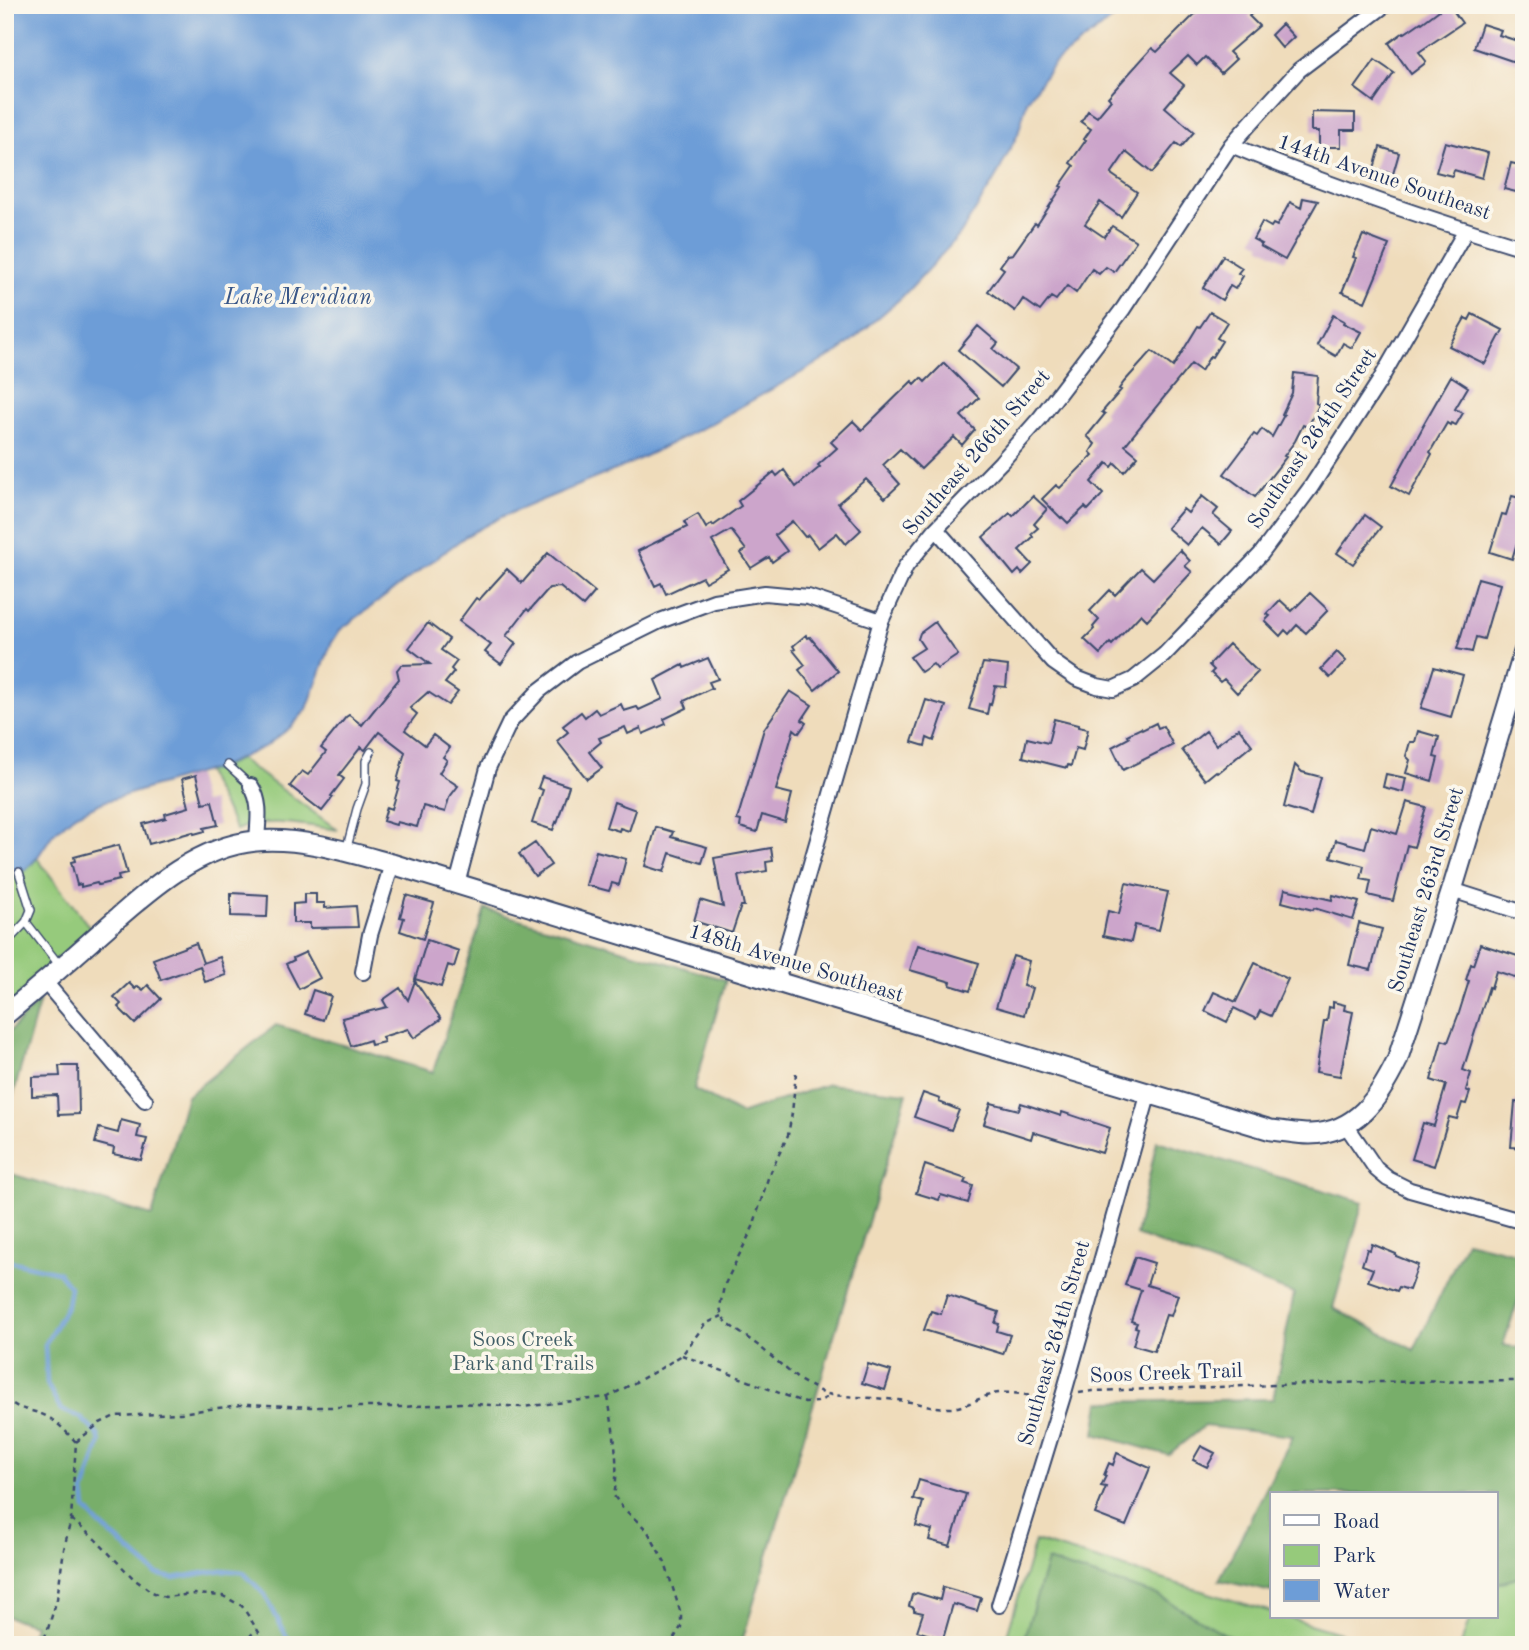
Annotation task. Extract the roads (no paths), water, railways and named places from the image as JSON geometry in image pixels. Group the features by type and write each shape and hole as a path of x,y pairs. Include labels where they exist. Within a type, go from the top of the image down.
{"street":[{"name":"Southeast 266th Street","path":"777,981 881,621 906,566 936,529 1002,462 1040,418 1123,309 1231,145 1299,70 1385,5"},
{"name":"144th Avenue Southeast","path":"1231,145 1281,166 1524,248"},
{"name":"Southeast 264th Street","path":"936,529 1053,662 1076,678 1097,686 1113,689 1133,680 1164,655 1261,554 1311,487 1379,382 1466,230"},
{"path":"457,884 488,768 510,722 539,691 577,662 660,621 714,601 765,593 808,597 881,621"},
{"name":"Southeast 263rd Street","path":"1346,1125 1359,1117 1370,1104 1385,1085 1397,1061 1524,652"},
{"path":"251,786 259,805 257,841"},
{"name":"148th Avenue Southeast","path":"5,1015 165,879 204,855 234,844 257,841 299,842 392,864 1271,1130 1311,1134 1346,1125"},
{"path":"363,972 370,934 392,864"},
{"path":"1452,890 1524,913"},
{"path":"45,982 145,1100"},
{"name":"Southeast 264th Street","path":"999,1605 1063,1395 1149,1092"},
{"path":"1346,1125 1376,1169 1388,1179 1410,1190 1524,1222"}],"lane":[{"path":"345,852 366,784 366,761 371,752"},
{"path":"228,765 251,786"},
{"path":"5,944 26,922 31,910 19,872"},
{"path":"26,922 62,967"}],"water":[{"name":"Lake Meridian","path":"5,5 1131,5 1054,63 1027,101 1018,134 995,179 959,236 902,297 840,351 708,425 625,466 501,517 466,536 340,630 331,644 307,709 291,727 266,746 214,770 103,802 73,816 53,834 26,870 5,875"}],"waterway":[{"path":"5,1260 58,1272 70,1287 67,1305 45,1345 47,1384 61,1410 80,1417 98,1435 100,1442 84,1492 86,1509 99,1524 156,1574 173,1578 222,1570 243,1572 265,1595 293,1645"}],"park label":[{"name":"Soos Creek Park and Trails","path":"523,1352"}]}
